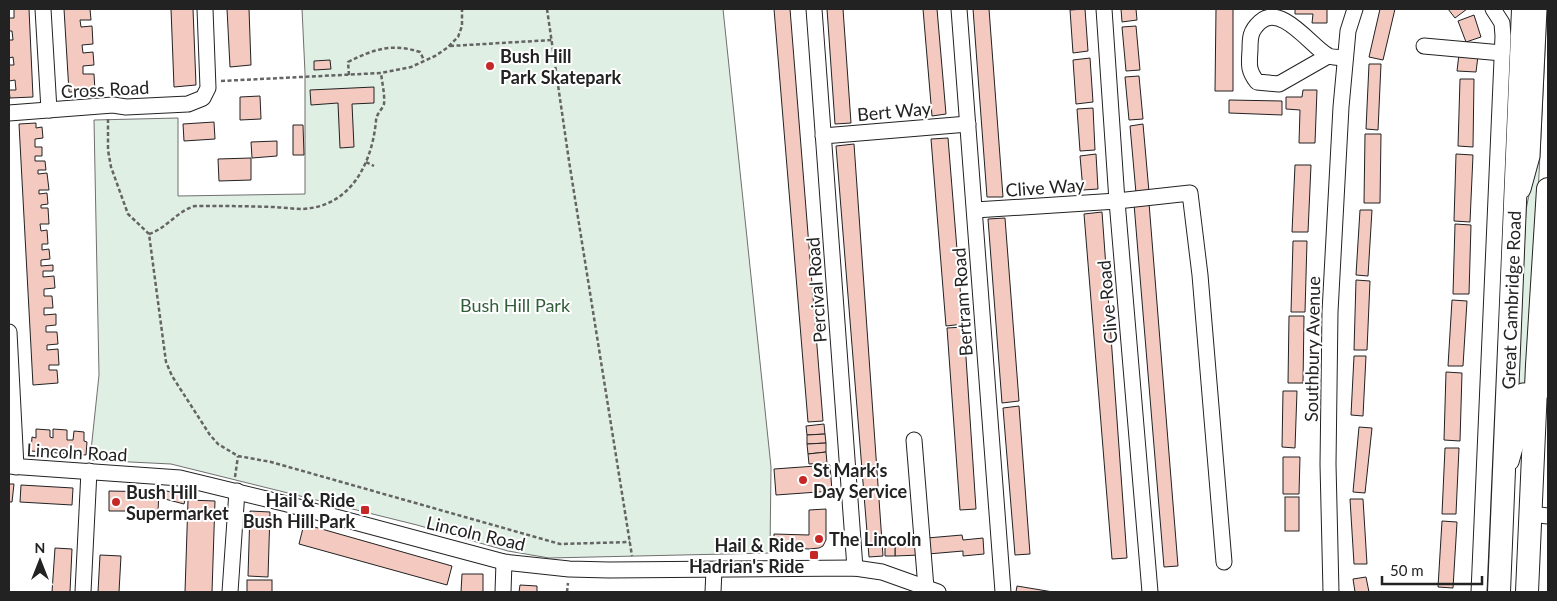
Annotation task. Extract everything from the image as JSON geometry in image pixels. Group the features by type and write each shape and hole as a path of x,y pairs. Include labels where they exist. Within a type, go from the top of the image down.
{"highway":[{"name":"Great Cambridge Road","path":"1499,592 1514,214 1511,49 1523,9"},
{"name":"Great Cambridge Road","path":"1527,592 1539,515 1542,402 1542,270 1548,189"}],"main road":[{"path":"1511,49 1519,30 1512,9"},
{"path":"1514,214 1530,156 1537,9"}],"street":[{"path":"43,9 50,110"},
{"path":"205,9 208,82"},
{"name":"Percival Road","path":"814,9 855,568"},
{"name":"Bertram Road","path":"959,9 1004,592"},
{"name":"Clive Road","path":"1104,9 1117,201 1150,592"},
{"name":"Southbury Avenue","path":"1331,592 1328,464 1330,312 1345,58 1348,31 1355,9"},
{"path":"1424,46 1511,49 1502,23 1494,9"},
{"path":"1328,56 1279,84 1257,82 1250,72 1250,35 1254,27 1263,20 1274,18 1286,21 1292,25 1328,56 1345,58"},
{"name":"Great Cambridge Road","path":"1479,592 1511,49"},
{"name":"Cross Road","path":"9,112 113,105 126,107 188,104 202,98 208,88 208,82"},
{"name":"Bert Way","path":"824,136 968,124"},
{"name":"Clive Way","path":"975,210 1117,201 1190,193 1200,275 1224,562"},
{"path":"9,332 12,467"},
{"path":"1504,488 1517,441 1520,397 1523,391 1542,402"},
{"path":"914,440 932,590"},
{"name":"Lincoln Road","path":"12,467 180,478 237,491 504,562 579,569 855,568 882,572 910,587 932,590"},
{"path":"84,592 89,471"},
{"path":"230,592 237,491"},
{"path":"503,592 504,562"},
{"path":"713,592 714,570"}],"path":[{"path":"208,82 381,73 411,67 425,61 449,46 458,37 462,26 462,9"},
{"path":"548,9 572,180 632,556"},
{"path":"449,46 553,40"},
{"path":"348,75 348,62 364,54 384,48 397,46 420,52 425,61"},
{"path":"149,234 158,231 186,209 195,206 302,209 325,204 352,187 366,162 375,134 376,117 384,104 381,73"},
{"path":"108,117 108,150 117,185 128,214 149,234 166,362 185,397 218,444 238,456 271,462 560,544 630,542"},
{"path":"366,162 374,166"},
{"path":"237,491 235,479 238,456"}],"green space":[{"name":"Bush Hill Park","path":"302,9 723,9 771,467 770,553 549,558 508,551 417,525 171,464 90,460 99,375 94,120 178,118 178,196 305,194 305,73"},
{"path":"1541,9 1547,9 1529,381 1517,390 1526,210 1532,179"}],"building":[{"path":"14,9 29,9 33,97 10,98 9,90 16,90 15,80 9,81 9,65 14,65 13,57 9,58 9,40 13,40 12,31 9,31 9,18 14,18"},
{"path":"64,9 90,9 91,20 80,20 81,27 92,26 93,44 82,45 83,53 93,52 94,65 83,66 83,74 94,74 95,91 69,92"},
{"path":"171,9 193,9 196,85 174,87"},
{"path":"227,9 249,9 251,65 230,67"},
{"path":"774,9 790,9 823,421 808,422"},
{"path":"827,9 843,9 851,123 835,124"},
{"path":"923,9 937,9 946,114 932,116"},
{"path":"973,9 989,9 1003,197 987,197"},
{"path":"1085,9 1088,51 1073,53 1070,10"},
{"path":"1121,9 1136,9 1137,20 1122,22"},
{"path":"1216,9 1233,9 1233,91 1215,91"},
{"path":"1295,9 1327,9 1327,23 1312,23 1313,14 1295,14"},
{"path":"1380,9 1395,9 1383,60 1369,57"},
{"path":"1448,9 1467,9 1455,18"},
{"path":"1474,15 1481,37 1466,42 1458,21"},
{"path":"1136,26 1140,70 1126,71 1122,27"},
{"path":"1459,54 1478,56 1476,72 1457,71"},
{"path":"1090,58 1093,102 1076,104 1073,60"},
{"path":"330,60 331,69 314,70 314,61"},
{"path":"1369,64 1381,64 1378,130 1366,129"},
{"path":"1139,76 1143,119 1129,120 1125,77"},
{"path":"1460,79 1474,79 1473,147 1458,146"},
{"path":"374,87 374,103 352,104 354,147 340,148 338,103 311,105 310,90"},
{"path":"1303,90 1317,90 1315,143 1299,143 1300,110 1286,109 1286,97 1302,97"},
{"path":"260,96 261,119 240,120 240,97"},
{"path":"1229,100 1282,101 1282,115 1229,113"},
{"path":"1093,108 1095,150 1080,151 1077,109"},
{"path":"214,122 215,139 184,141 183,124"},
{"path":"36,123 36,128 42,127 43,138 35,139 35,147 42,147 42,156 35,156 35,161 45,161 46,170 38,170 38,174 47,173 49,190 39,190 39,194 47,193 48,204 41,205 41,208 48,208 49,224 40,224 41,231 47,230 48,244 42,244 42,250 49,249 50,259 41,260 41,266 53,265 53,271 43,271 43,277 54,276 55,288 44,289 44,296 52,296 53,308 44,308 44,315 56,314 56,325 46,326 46,332 57,332 58,344 47,345 47,350 58,349 59,365 49,365 49,370 57,370 58,383 33,385 19,124"},
{"path":"1143,124 1149,192 1136,193 1130,126"},
{"path":"293,125 303,125 304,155 293,155"},
{"path":"1365,134 1381,134 1380,203 1364,203"},
{"path":"948,138 963,324 946,326 931,139"},
{"path":"277,141 277,156 252,158 251,142"},
{"path":"854,144 883,556 869,557 836,146"},
{"path":"1096,154 1098,189 1083,190 1080,156"},
{"path":"1456,154 1473,155 1470,222 1454,221"},
{"path":"251,158 251,180 219,181 218,159"},
{"path":"1295,165 1311,165 1308,232 1292,232"},
{"path":"1149,203 1178,566 1164,567 1134,204"},
{"path":"1360,210 1372,210 1368,276 1356,275"},
{"path":"1102,212 1127,558 1112,559 1084,214"},
{"path":"1005,218 1019,401 1002,403 988,219"},
{"path":"1455,224 1471,225 1469,294 1453,294"},
{"path":"1293,241 1307,241 1305,312 1291,312"},
{"path":"1356,280 1370,281 1367,350 1354,350"},
{"path":"1452,300 1467,301 1463,366 1448,366"},
{"path":"1289,316 1304,316 1303,383 1288,383"},
{"path":"964,327 976,509 960,510 947,328"},
{"path":"1354,356 1366,356 1363,416 1351,415"},
{"path":"1446,372 1462,373 1460,441 1444,440"},
{"path":"1283,391 1297,391 1295,448 1282,447"},
{"path":"1019,406 1030,554 1015,555 1003,408"},
{"path":"824,424 825,434 807,435 806,426"},
{"path":"1359,427 1372,428 1365,493 1353,492"},
{"path":"36,429 50,430 50,437 53,438 53,429 67,430 67,440 73,440 74,431 84,432 84,441 87,442 86,455 31,451 32,437 36,438"},
{"path":"825,434 826,443 807,444 807,435"},
{"path":"826,443 826,452 808,454 807,444"},
{"path":"1445,448 1459,448 1456,514 1442,514"},
{"path":"826,452 827,463 809,464 808,454"},
{"path":"1283,457 1300,457 1299,494 1283,494"},
{"name":"St Mark's Day Service","path":"830,465 832,491 776,495 774,469"},
{"path":"9,484 14,484 12,502 9,502"},
{"path":"21,485 73,488 72,505 20,502"},
{"path":"163,490 186,496 184,504 161,498"},
{"path":"109,491 159,492 158,511 109,511"},
{"path":"1285,497 1299,497 1299,531 1285,531"},
{"path":"1350,499 1363,499 1367,564 1354,564"},
{"path":"188,500 215,501 212,592 185,592"},
{"path":"826,509 826,540 823,546 809,549 774,547 774,534 809,535 809,510"},
{"path":"250,511 270,512 268,577 248,576"},
{"path":"1442,521 1457,522 1453,588 1438,587"},
{"path":"304,524 452,566 447,585 299,544"},
{"path":"962,535 963,540 983,538 984,554 963,556 963,551 928,554 927,538"},
{"path":"920,543 920,555 895,556 895,544"},
{"path":"895,544 895,556 885,556 885,545"},
{"path":"55,548 72,549 70,592 52,592"},
{"path":"100,555 121,556 119,592 98,592"},
{"path":"462,574 483,574 483,592 461,592"},
{"path":"1366,577 1369,592 1355,592 1353,579"},
{"path":"247,580 272,580 272,592 247,592"},
{"path":"520,585 537,586 537,592 519,592"},
{"path":"1017,586 1053,592 1016,592"}],"place":[{"name":"Bush Hill Park Skatepark","path":"490,66"},
{"name":"St Mark's Day Service","path":"803,480"},
{"name":"Bush Hill Supermarket","path":"116,502"},
{"name":"Hail & Ride Bush Hill Park","path":"365,510"},
{"name":"The Lincoln","path":"819,539"},
{"name":"Hail & Ride Hadrian's Ride","path":"814,555"}]}
